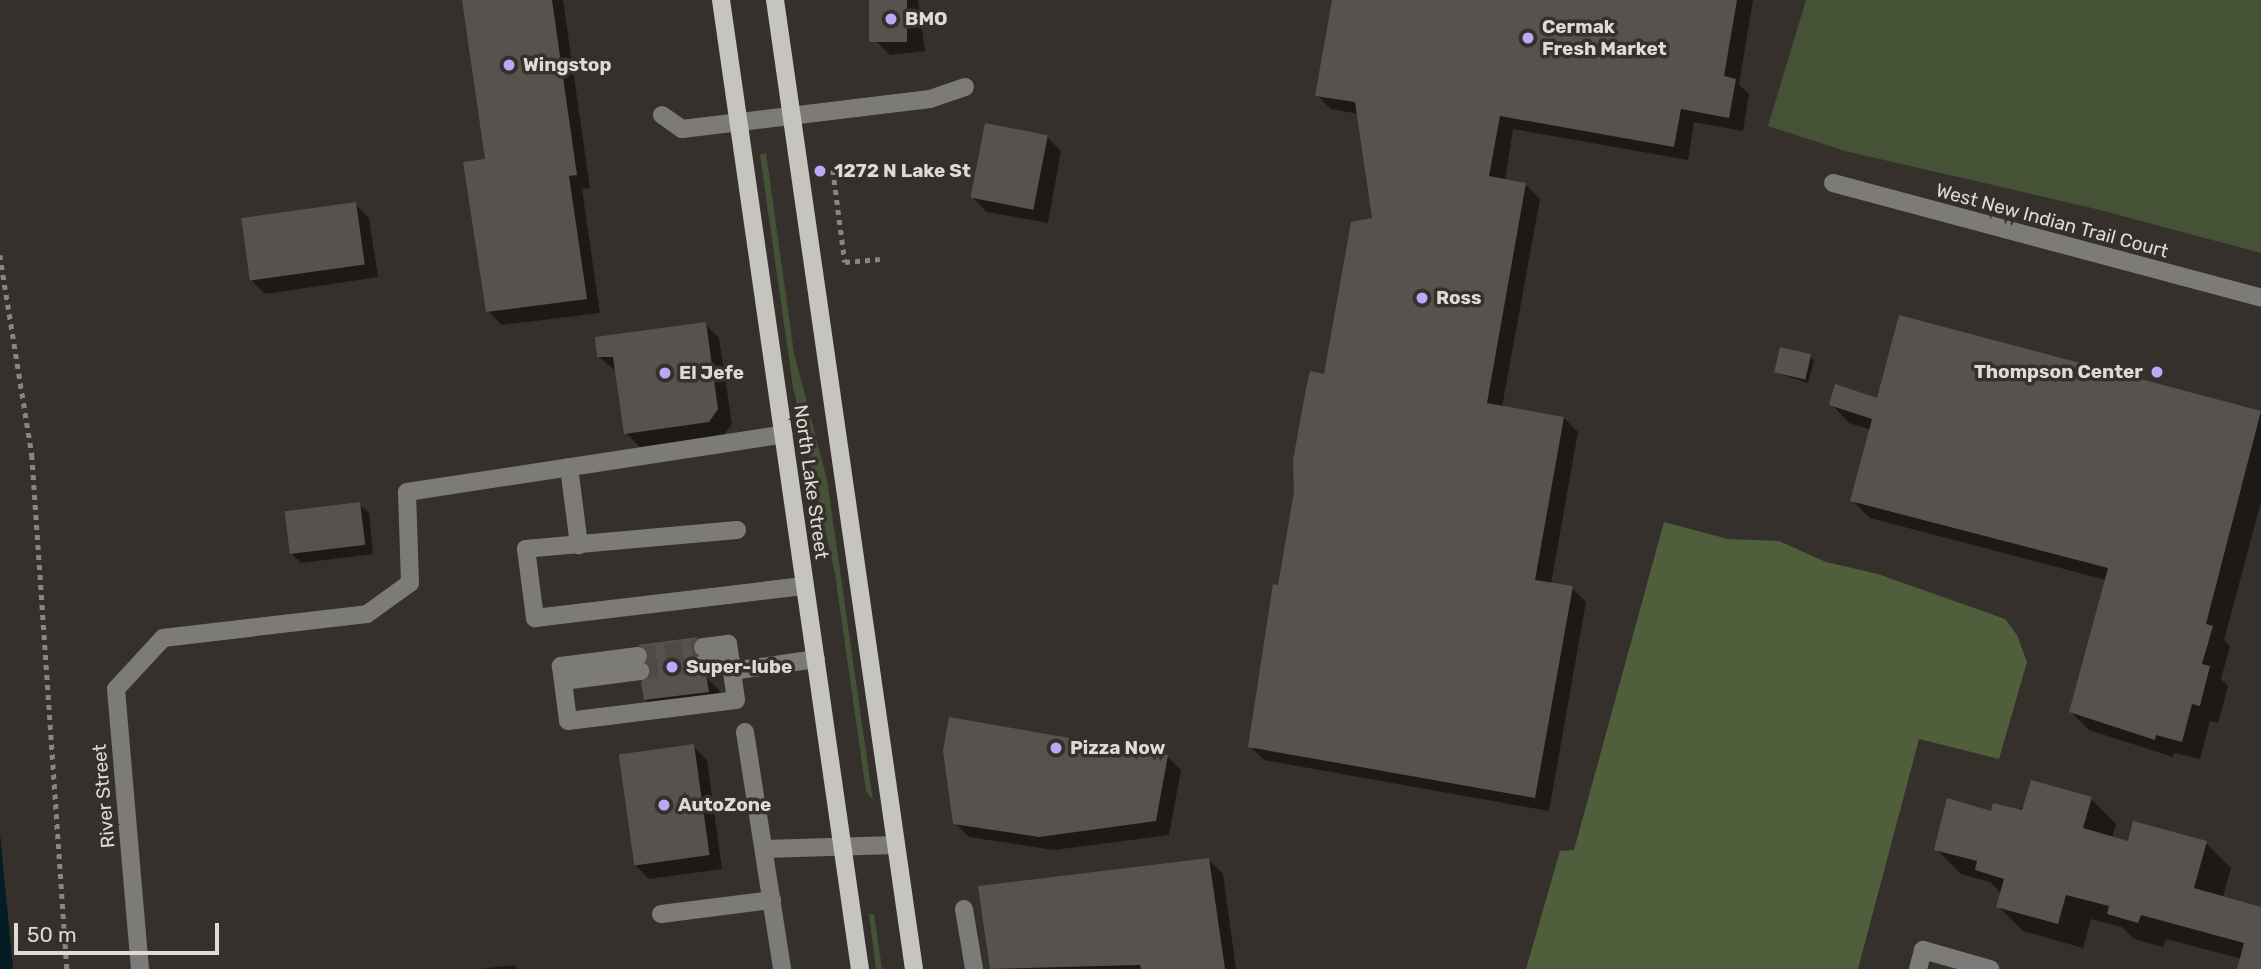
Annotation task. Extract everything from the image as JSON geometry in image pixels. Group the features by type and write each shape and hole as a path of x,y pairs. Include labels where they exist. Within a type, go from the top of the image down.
{"main road":[{"name":"North Lake Street","path":"721,0 860,969"},
{"name":"North Lake Street","path":"775,0 914,969"}],"street":[{"path":"662,115 682,129 930,99 965,87"},
{"name":"West New Indian Trail Court","path":"1833,183 2261,298"},
{"path":"579,545 569,467 784,434"},
{"name":"River Street","path":"140,969 116,689 163,638 368,614 410,583 407,492 569,467"},
{"path":"737,530 526,550 534,618 805,586"},
{"path":"639,663 561,666 568,721 736,700 728,644 704,655"},
{"path":"731,665 816,659"},
{"path":"745,732 782,969"},
{"path":"764,849 895,845"},
{"path":"661,914 772,900"},
{"path":"964,909 974,969"},
{"path":"1918,969 1923,950 1990,969"}],"path":[{"path":"832,170 845,262 880,260"},
{"path":"0,255 32,455 67,969"}],"green space":[{"path":"1806,0 2261,0 2261,253 2092,208 1845,151 1768,126"},
{"path":"766,153 794,353 827,480 873,800 866,791 835,574 793,387 760,155"},
{"path":"1664,522 1728,539 1779,541 1826,562 1878,574 2005,619 2017,635 2027,662 1999,759 1919,739 1858,969 1526,969 1560,851 1574,850"},
{"path":"869,914 874,914 882,969 876,969"}],"water":[{"path":"0,834 13,969 0,969"}],"building":[{"path":"462,0 552,0 577,175 569,176 587,299 486,312 463,162 485,159"},
{"name":"BMO","path":"869,0 907,0 907,42 869,42"},
{"path":"1332,0 1737,0 1724,76 1736,79 1729,118 1681,109 1674,147 1500,116 1489,176 1526,183 1487,403 1564,417 1535,580 1573,586 1535,798 1248,747 1273,584 1278,585 1294,492 1293,460 1310,371 1324,374 1351,222 1372,218 1355,102 1315,96"},
{"path":"985,123 1048,135 1033,210 970,198"},
{"path":"356,202 365,264 250,281 241,218"},
{"path":"1899,315 2261,411 2206,624 2213,626 2202,664 2210,666 2200,706 2192,704 2182,742 2156,735 2155,740 2069,712 2108,568 1850,501 1872,419 1829,405 1835,384 1877,398"},
{"path":"706,322 718,409 709,422 624,434 613,357 597,357 595,337"},
{"path":"1780,347 1811,354 1805,380 1774,372"},
{"path":"360,502 365,545 290,554 285,511"},
{"name":"Super-lube","path":"698,637 692,643 693,665 706,674 709,692 644,700 641,682 651,670 647,650 638,645"},
{"path":"949,717 1168,755 1156,821 1039,837 953,824 943,751"},
{"name":"AutoZone","path":"694,744 710,855 634,865 619,755"},
{"path":"2031,780 2092,797 2083,828 2128,841 2133,821 2207,841 2194,888 2261,907 2261,969 2237,969 2244,943 2141,915 2138,923 2107,914 2109,906 2066,895 2058,924 1996,907 2004,879 1975,870 1977,861 1934,850 1947,798 1991,811 1993,803 2022,810"},
{"path":"1209,858 1225,969 1141,969 1140,965 990,969 978,886"}],"tunnel":[{"path":"638,656 703,647"},
{"path":"640,671 704,663"}],"place":[{"name":"BMO","path":"891,19"},
{"name":"Cermak Fresh Market","path":"1528,38"},
{"name":"Wingstop","path":"509,65"},
{"name":"1272 N Lake St","path":"820,171"},
{"name":"Ross","path":"1422,298"},
{"name":"Thompson Center","path":"2157,372"},
{"name":"El Jefe","path":"665,373"},
{"name":"Super-lube","path":"672,667"},
{"name":"Pizza Now","path":"1056,748"},
{"name":"AutoZone","path":"664,805"}]}
